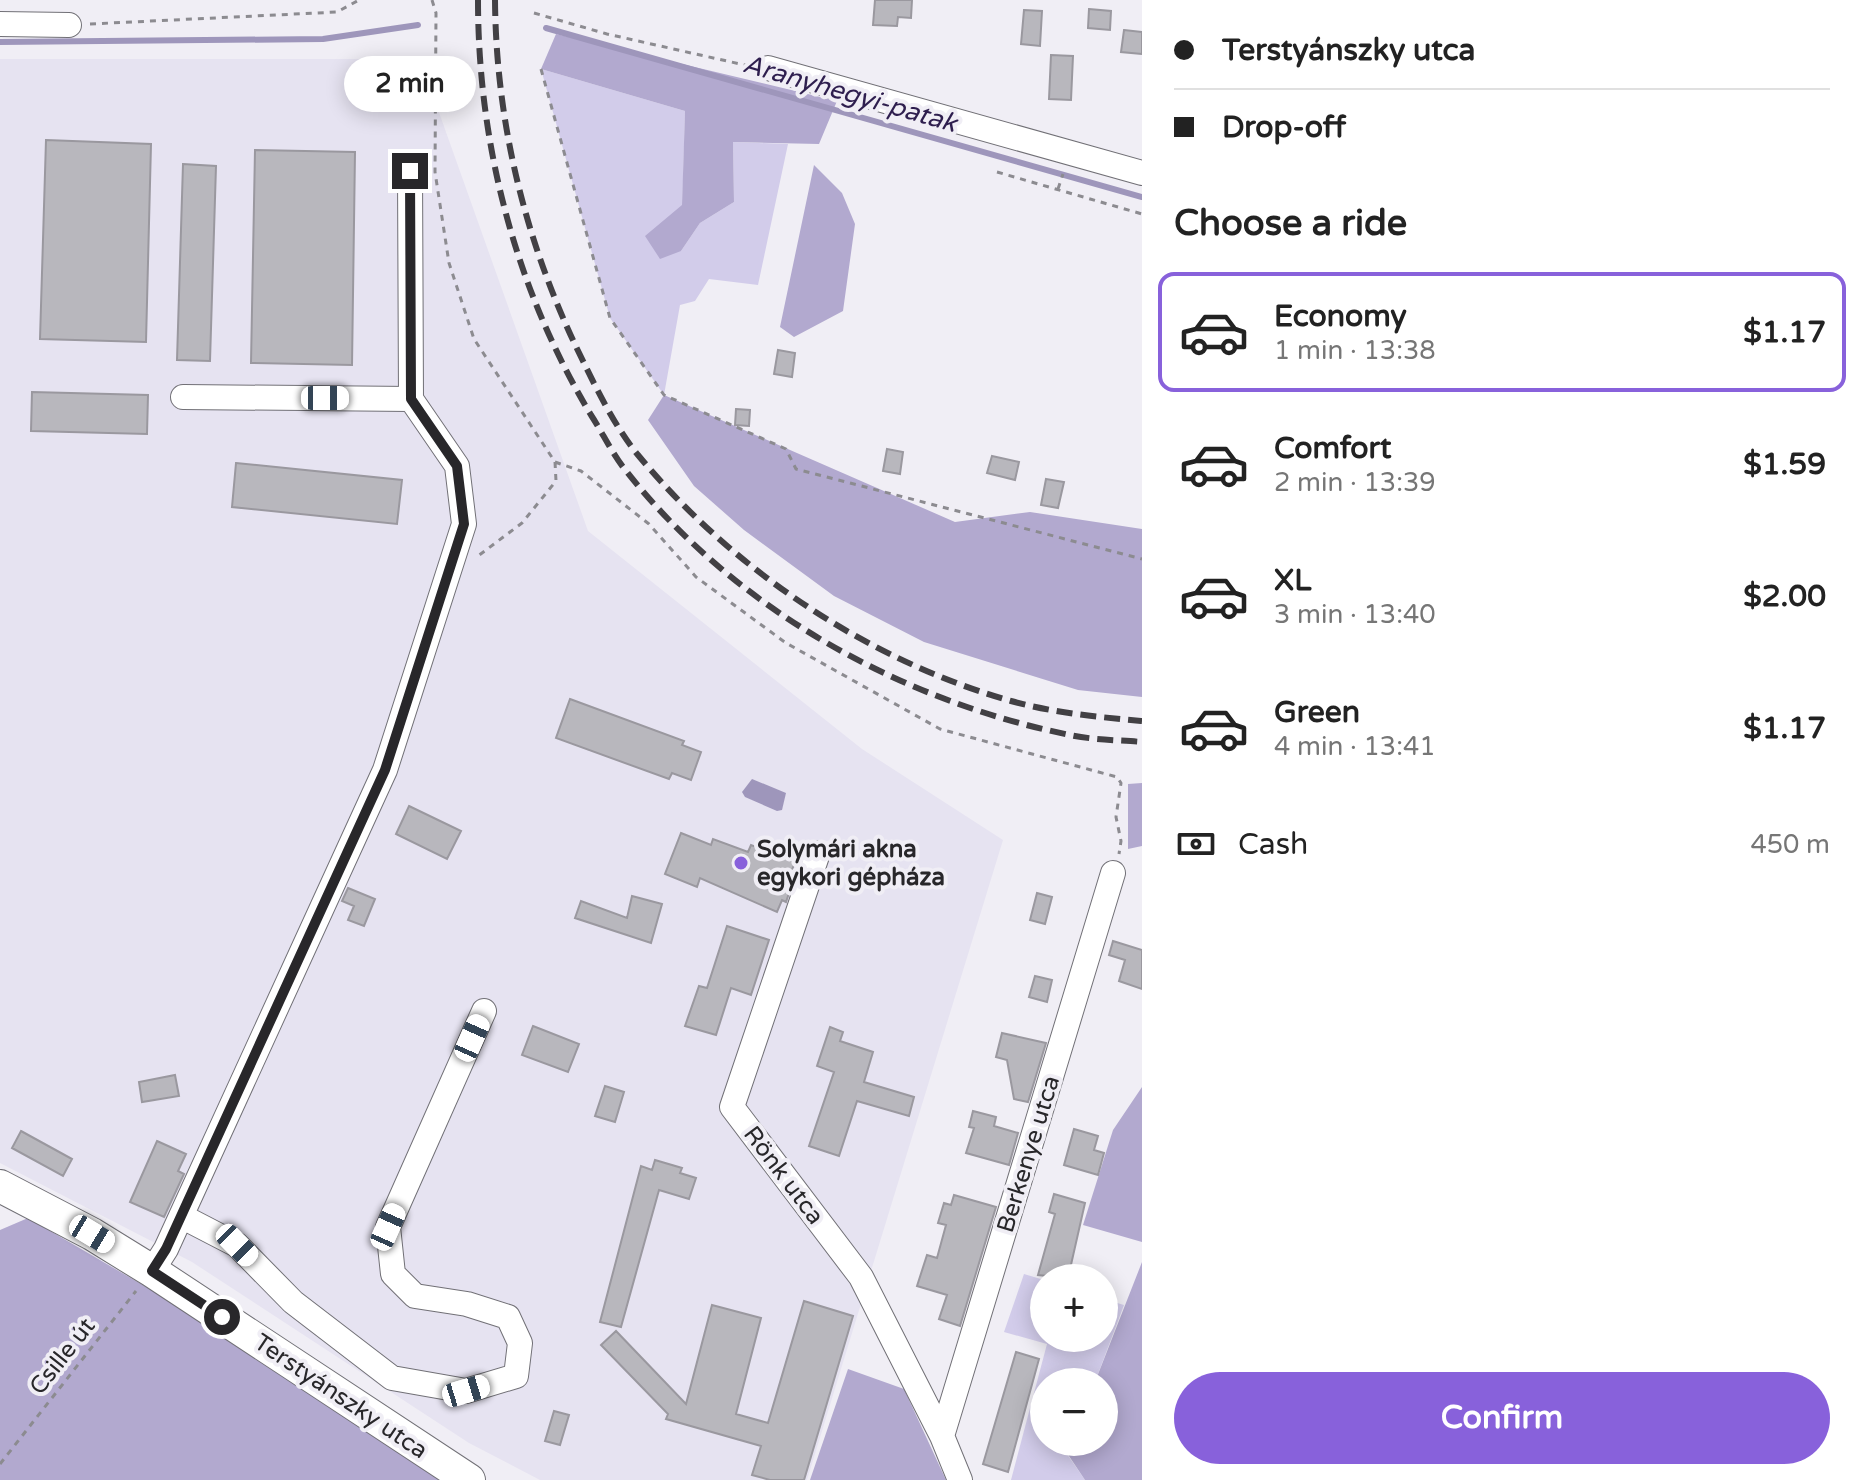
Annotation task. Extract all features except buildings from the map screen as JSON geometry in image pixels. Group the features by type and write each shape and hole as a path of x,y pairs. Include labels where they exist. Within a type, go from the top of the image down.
{"main road":[{"name":"Terstyánszky utca","path":"0,1186 92,1234 152,1271 469,1480"}],"street":[{"path":"0,24 63,25"},
{"path":"768,68 1142,173"},
{"path":"152,1271 181,1216 385,770 464,524 457,466 411,399 410,171"},
{"path":"183,397 411,399"},
{"name":"Rönk utca","path":"818,853 732,1107 861,1277 942,1436 960,1480"},
{"name":"Berkenye utca","path":"942,1436 1113,873"},
{"path":"181,1216 237,1245 293,1302 392,1378 466,1391 516,1376 520,1343 508,1317 467,1304 415,1296 393,1274 388,1227 484,1011"}],"path":[{"path":"63,25 337,12 359,0"},
{"path":"432,0 436,27 435,172 449,263 474,339 555,462 556,481 522,523 446,580"},
{"path":"534,13 607,34 768,68"},
{"path":"541,69 610,318 664,395 786,449 796,469 1142,559"},
{"path":"997,172 1142,214"},
{"path":"555,462 581,471 649,524 696,577 786,643 889,701 940,729 1117,777 1121,783 1116,817 1121,841"},
{"name":"Csille út","path":"0,1464 152,1271"}],"shaded area":[{"path":"556,34 837,101 819,144 733,142 734,202 700,223 681,251 660,259 645,236 682,205 685,111 541,69"},
{"path":"0,59 420,59 588,531 862,749 1003,840 807,1480 540,1480 469,1443 192,1262 0,1163"},
{"path":"541,69 685,111 681,251 700,223 734,202 733,142 788,144 758,285 709,279 695,301 680,305 664,395 610,318"},
{"path":"814,165 842,193 855,224 843,311 794,337 780,327"},
{"path":"664,395 955,522 1030,512 1142,529 1142,697 1078,690 924,642 834,596 744,530 694,486 648,420"},
{"path":"752,779 786,793 782,810 777,811 745,797 742,792"},
{"path":"1142,783 1142,846 1128,849 1128,784"},
{"path":"1142,1087 1142,1242 1083,1225 1113,1130"},
{"path":"28,1218 477,1480 0,1480 0,1230"},
{"path":"1142,1262 1142,1480 1085,1480 1069,1456 1118,1456 1118,1368 1100,1368 1107,1352 1118,1352 1118,1323"},
{"path":"1024,1274 1030,1276 1030,1339 1004,1332"},
{"path":"1118,1303 1124,1305 1118,1321"},
{"path":"1045,1352 1106,1352 1100,1368 1041,1368"},
{"path":"848,1369 904,1389 946,1480 810,1480"},
{"path":"1030,1408 1030,1456 1068,1456 1085,1480 1011,1480"}],"waterway":[{"name":"Aranyhegyi-patak","path":"0,42 323,39 418,25"},
{"name":"Aranyhegyi-patak","path":"546,28 1142,197"}],"railway":[{"path":"478,0 485,109 506,215 522,267 565,367 614,455 666,517 714,563 767,604 822,640 881,672 942,698 1006,719 1079,737 1142,742"},
{"path":"495,0 501,94 509,140 518,185 546,275 583,361 615,422 638,455 675,497 760,573 806,606 905,661 1011,701 1076,714 1142,721"}],"place":[{"name":"Solymári akna egykori gépháza","path":"741,863"}],"route":[{"path":"222,1317 152,1271 166,1249 385,770 464,524 457,466 411,399 410,171"}]}
